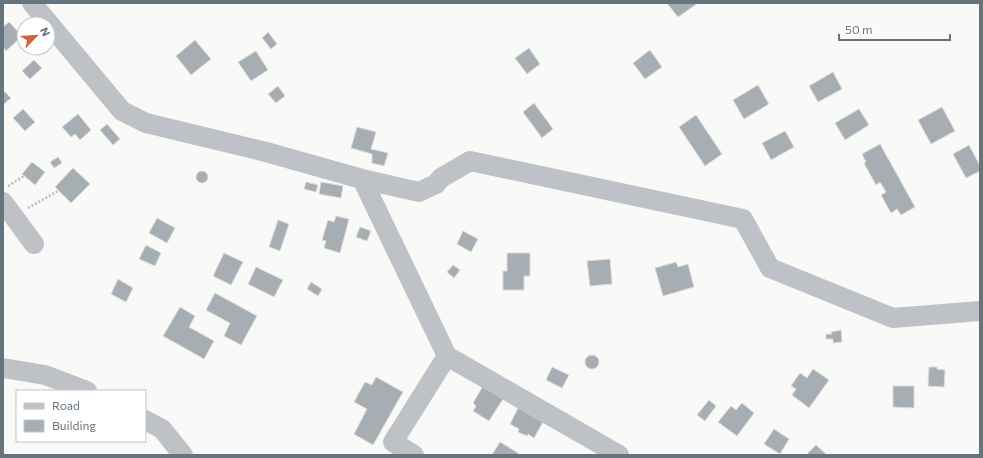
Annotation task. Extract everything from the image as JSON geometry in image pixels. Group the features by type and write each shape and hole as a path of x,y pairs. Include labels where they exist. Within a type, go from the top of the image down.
{"street":[{"path":"32,3 122,111 146,123 266,152 419,192 436,184 441,178 470,161 743,219 770,268 893,318 980,311"},
{"path":"362,178 447,356 619,455"},
{"path":"8,209 34,244"},
{"path":"414,455 393,442 447,356"},
{"path":"3,368 45,375 84,390"},
{"path":"146,421 162,429 183,455"}],"path":[{"path":"3,190 24,176"},
{"path":"8,209 58,191"}],"building":[{"path":"667,3 698,3 678,17"},
{"path":"9,22 16,30 16,42 6,51 3,47 3,27"},
{"path":"268,32 277,44 271,49 262,38"},
{"path":"195,40 211,59 191,75 176,56"},
{"path":"529,48 540,64 527,74 515,58"},
{"path":"650,50 662,67 645,79 633,63"},
{"path":"256,51 268,70 251,81 238,62"},
{"path":"34,60 42,68 30,79 22,71"},
{"path":"833,72 842,89 818,102 809,86"},
{"path":"758,85 769,104 744,119 733,100"},
{"path":"278,86 285,96 276,103 268,94"},
{"path":"3,90 11,98 3,105"},
{"path":"534,103 553,129 542,138 523,112"},
{"path":"942,107 955,131 931,144 918,120"},
{"path":"23,109 35,122 25,131 13,118"},
{"path":"859,109 869,125 845,140 835,123"},
{"path":"78,114 91,130 80,140 75,134 71,137 62,127"},
{"path":"696,115 722,154 705,166 679,127"},
{"path":"107,124 120,139 113,145 100,130"},
{"path":"357,127 376,132 371,149 388,153 384,166 372,163 372,154 351,148"},
{"path":"785,131 794,147 771,160 762,143"},
{"path":"880,144 915,207 901,215 897,209 891,213 881,195 886,192 880,182 876,185 864,163 866,162 862,154"},
{"path":"969,145 980,166 980,171 966,178 953,154"},
{"path":"58,157 62,163 54,168 50,162"},
{"path":"32,162 45,172 35,185 22,174"},
{"path":"73,168 90,184 71,203 55,187"},
{"path":"200,171 204,171 208,177 204,183 200,183 196,179 196,175"},
{"path":"306,182 318,185 316,192 304,189"},
{"path":"321,182 343,186 341,198 319,194"},
{"path":"336,216 349,219 340,253 324,248 326,241 322,240 328,220 334,222"},
{"path":"157,218 175,228 167,243 149,233"},
{"path":"278,220 289,224 280,251 269,247"},
{"path":"360,227 371,231 367,241 356,237"},
{"path":"463,231 478,239 471,252 457,244"},
{"path":"146,245 161,253 155,266 139,259"},
{"path":"224,253 243,262 231,285 213,276"},
{"path":"507,253 530,253 530,276 524,276 524,290 503,290 503,271 507,271"},
{"path":"610,259 612,284 590,286 587,261"},
{"path":"676,262 678,267 688,264 694,287 663,296 655,268"},
{"path":"453,265 460,270 454,278 447,272"},
{"path":"256,267 283,280 274,297 248,284"},
{"path":"118,279 133,288 126,302 111,294"},
{"path":"311,282 322,289 318,296 307,289"},
{"path":"215,293 257,316 241,345 224,336 230,323 206,310"},
{"path":"180,307 195,316 189,327 214,341 204,359 163,336"},
{"path":"841,330 842,342 833,343 833,339 826,339 826,334 832,334 831,332"},
{"path":"589,355 595,355 599,359 599,365 595,369 589,369 585,365 585,359"},
{"path":"552,367 569,375 562,388 546,380"},
{"path":"929,367 937,367 937,369 945,370 944,387 928,386"},
{"path":"813,369 829,380 809,408 792,395 796,389 791,386 800,373 807,378"},
{"path":"376,377 403,392 373,445 354,434 367,409 354,402 365,382 372,385"},
{"path":"483,386 503,399 489,421 473,411 476,406 473,403"},
{"path":"893,386 914,386 914,408 893,407"},
{"path":"709,400 716,406 705,421 697,415"},
{"path":"742,403 754,413 737,436 718,422 731,406 736,410"},
{"path":"518,408 543,422 534,438 528,434 527,436 518,432 519,429 510,424"},
{"path":"774,429 789,439 780,454 764,444"},
{"path":"500,442 518,453 517,455 492,455"},
{"path":"816,445 827,455 806,455"}]}
